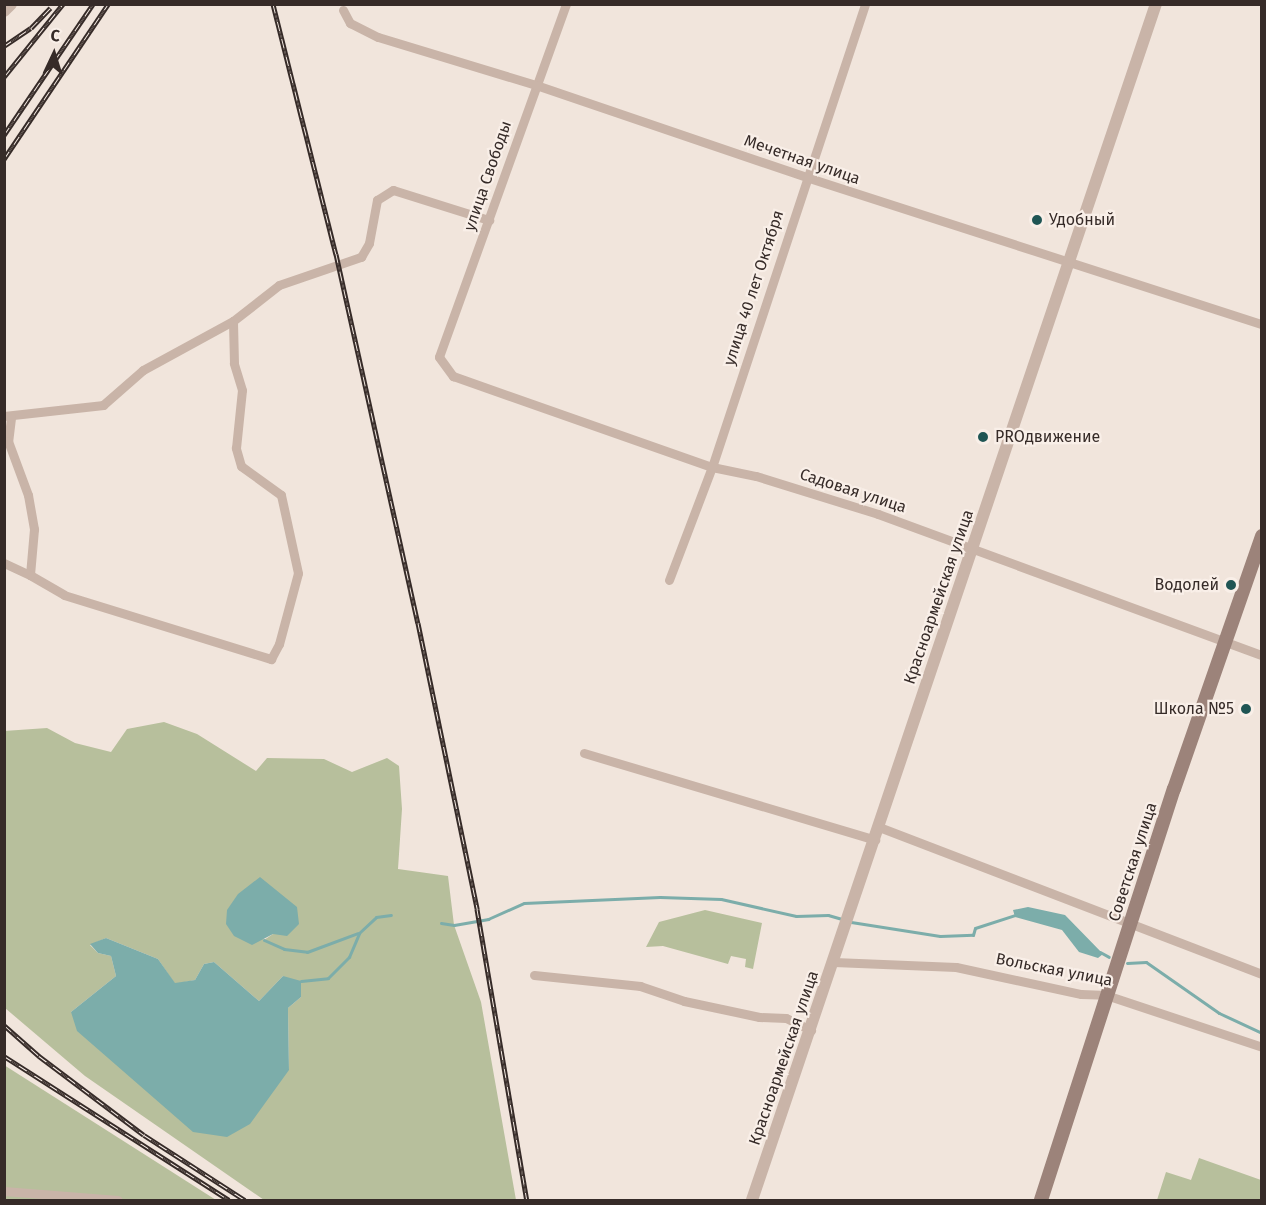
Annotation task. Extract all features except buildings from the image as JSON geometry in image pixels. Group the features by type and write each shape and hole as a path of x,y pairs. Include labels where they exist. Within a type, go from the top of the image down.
{"main road":[{"name":"Советская улица","path":"1041,1200 1106,994 1262,536"}],"street":[{"path":"4,11 11,4"},
{"name":"улица Свободы","path":"440,357 566,4"},
{"name":"улица 40 лет Октября","path":"669,580 712,467 865,4"},
{"name":"Красноармейская улица","path":"753,1200 1156,4"},
{"name":"Мечетная улица","path":"343,10 350,23 378,37 536,85 806,177 1262,324"},
{"path":"30,575 34,529 28,495 8,441 8,417 23,412 103,405 143,370 233,321 279,285 361,257 369,243 376,200 393,190 489,220"},
{"path":"4,563 64,595 271,659 279,644 298,573 281,495 241,466 236,448 242,390 234,363 233,321"},
{"name":"Садовая улица","path":"440,357 453,376 712,467 756,476 972,549 1226,645 1262,655"},
{"path":"584,753 875,840"},
{"path":"879,826 1262,974"},
{"name":"Вольская улица","path":"836,957 956,967 1081,994 1106,994 1262,1047"},
{"path":"534,975 640,986 684,1001 759,1017 786,1018 811,1030"},
{"path":"4,1191 118,1200"}],"green space":[{"path":"164,722 197,734 256,771 267,758 324,759 352,772 387,758 399,766 402,809 398,869 448,876 454,925 481,1002 516,1200 264,1200 85,1076 5,1008 4,731 47,728 75,743 111,752 127,729","holes":["238,894 273,934 264,940","106,938 158,959 175,984 195,980 204,964 214,962 259,1001 283,976 301,997 288,1008 289,1070 71,1012 116,976 111,956 98,953 90,945"]},
{"path":"705,910 762,923 753,969 745,967 746,959 731,956 728,964 663,946 646,947 659,922"},
{"path":"4,1065 158,1163 216,1200 5,1200"},
{"path":"1199,1158 1261,1180 1261,1200 1157,1200 1166,1172 1191,1180"}],"water":[{"path":"260,877 297,907 299,924 287,936 273,934 252,945 234,936 226,924 227,910 238,894"},
{"path":"1028,907 1065,915 1103,954 1098,958 1079,952 1062,930 1015,917 1013,910"},
{"path":"106,938 158,959 175,983 195,980 204,964 214,962 259,1001 283,976 301,981 301,997 288,1008 289,1070 250,1124 227,1137 193,1132 77,1031 71,1012 116,976 111,956 98,953 90,944"}],"waterway":[{"path":"441,923 454,925 488,919 524,903 660,897 721,899 796,916 828,915 845,920"},
{"path":"851,922 940,936 973,935 975,928 1018,914"},
{"path":"301,981 328,978 349,957 359,933 376,917 391,915"},
{"path":"264,940 284,949 307,952 358,933"},
{"path":"1100,952 1109,957"},
{"path":"1127,963 1146,962 1219,1013 1262,1033"}],"railway":[{"path":"4,77 63,4"},
{"path":"4,135 93,4"},
{"path":"4,159 108,4"},
{"path":"273,4 336,254 418,623 477,909 527,1200"},
{"path":"4,46 31,28 50,8"},
{"path":"4,1025 39,1056 144,1135 245,1200"},
{"path":"4,1056 229,1200"}],"place":[{"name":"Удобный","path":"1037,220"},
{"name":"PROдвижение","path":"983,437"},
{"name":"Водолей","path":"1231,585"},
{"name":"Школа №5","path":"1246,709"}]}
